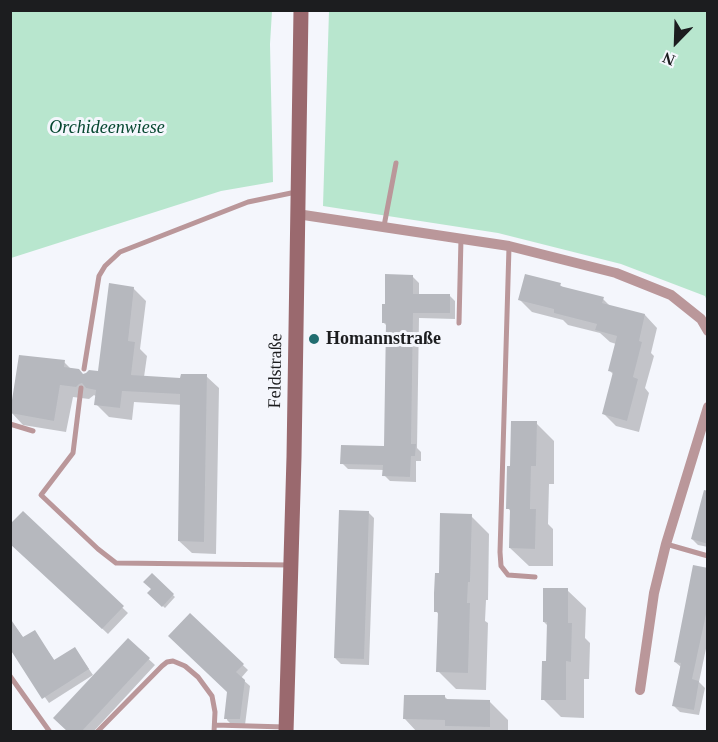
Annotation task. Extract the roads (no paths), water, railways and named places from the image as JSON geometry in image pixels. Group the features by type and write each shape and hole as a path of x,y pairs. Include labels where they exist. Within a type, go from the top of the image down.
{"street":[{"name":"Feldstraße","path":"287,729 301,10"},
{"path":"297,214 509,246 616,273 671,295 701,319 708,331"},
{"path":"640,690 654,593 666,544 708,407"}],"lane":[{"path":"384,226 396,163"},
{"path":"84,369 99,276 105,266 120,252 248,202 297,192"},
{"path":"459,323 461,238"},
{"path":"509,246 501,566 508,575 535,577"},
{"path":"81,388 73,453 41,495 116,563 291,565"},
{"path":"10,424 33,431"},
{"path":"666,544 708,556"},
{"path":"97,732 162,666 173,661 185,666 198,677 212,696 215,712 214,729 287,729"},
{"path":"10,676 50,732"}],"place":[{"name":"Homannstraße","path":"314,339"}],"park label":[{"name":"Orchideenwiese","path":"107,128"}]}
